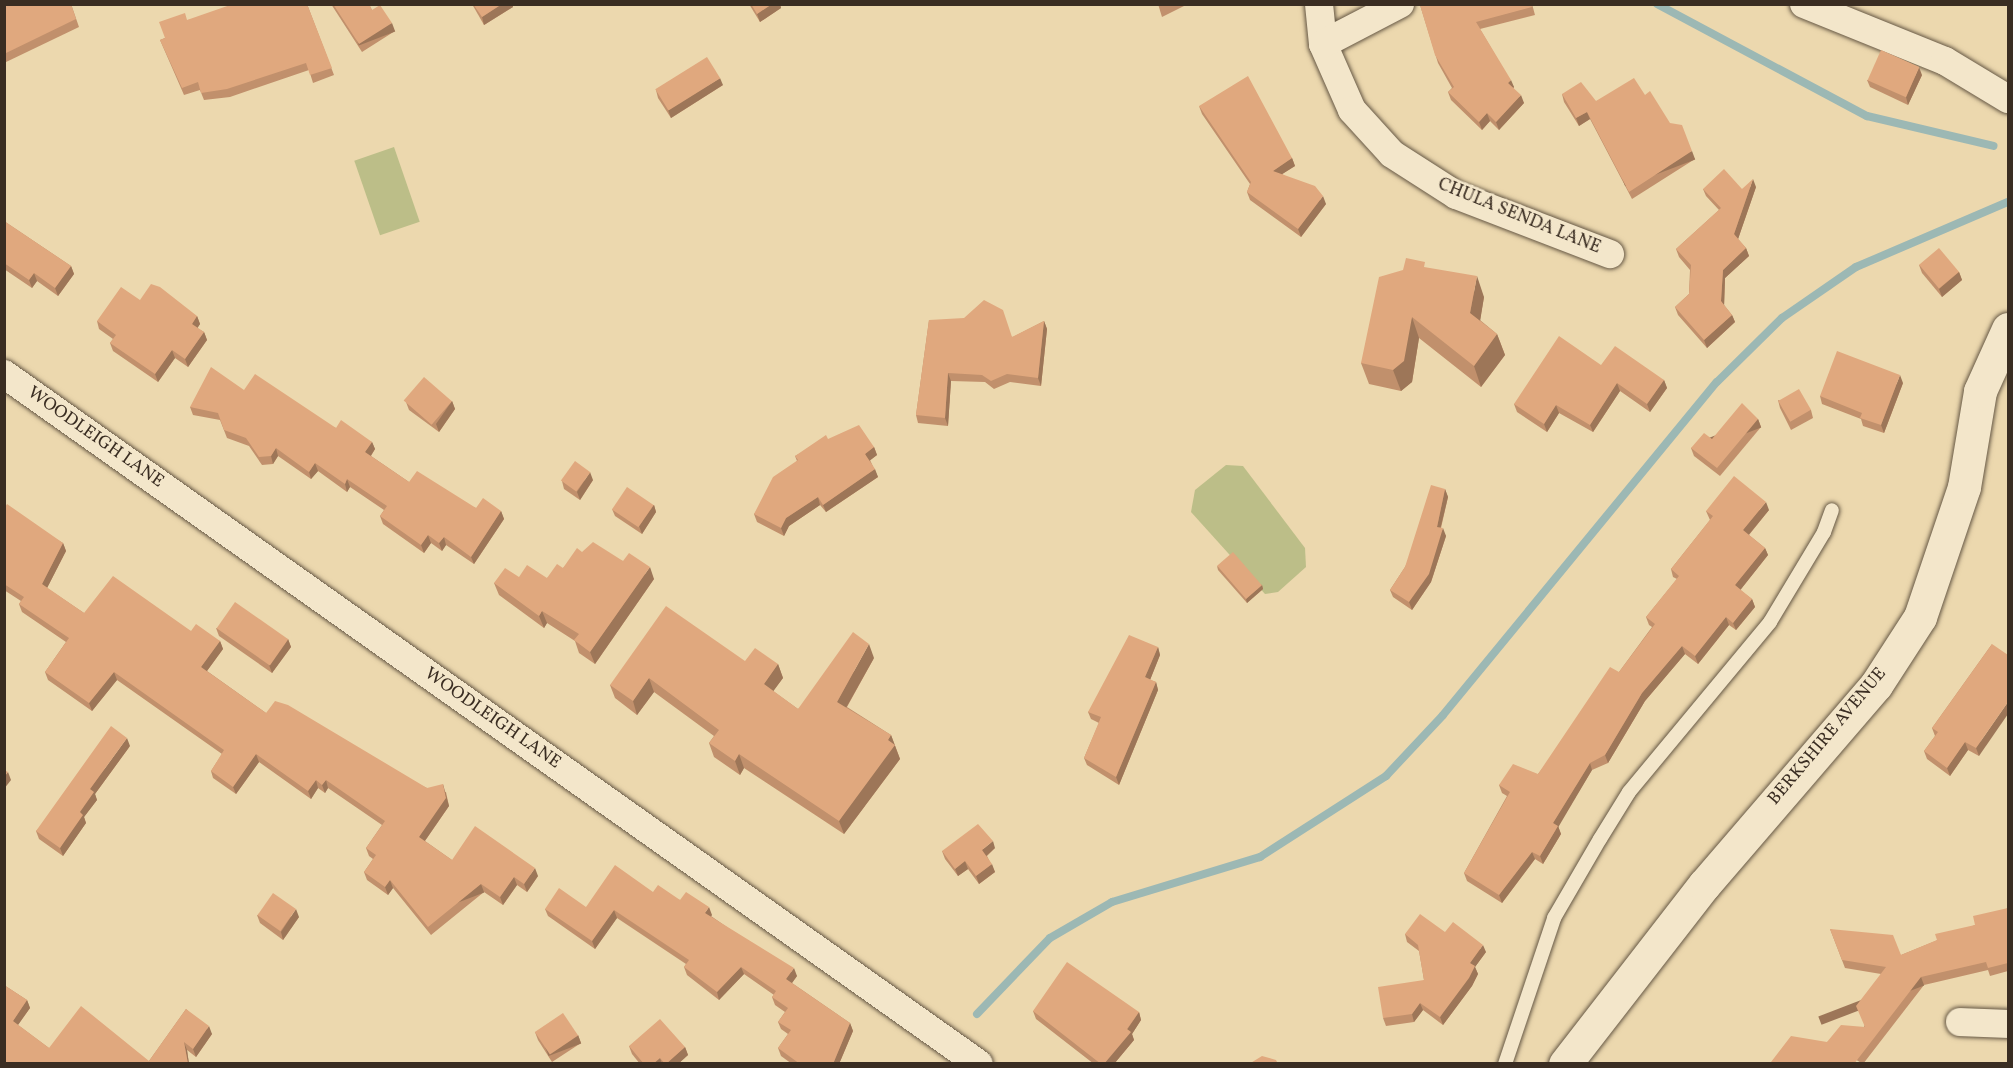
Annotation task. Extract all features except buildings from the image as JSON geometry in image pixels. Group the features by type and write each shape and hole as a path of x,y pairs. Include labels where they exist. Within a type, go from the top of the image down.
{"street":[{"name":"CHULA SENDA LANE","path":"1319,4 1323,44 1352,110 1422,177 1610,254"},
{"path":"1323,44 1400,4"},
{"path":"1804,4 1946,61 2008,99"},
{"name":"BERKSHIRE AVENUE","path":"1565,1064 1704,885 1876,685 1920,617 1964,487 1980,391 2008,328"},
{"name":"WOODLEIGH LANE","path":"4,374 979,1064"},
{"path":"1960,1022 2008,1024"}],"lane":[{"path":"1505,1064 1554,918 1594,849 1629,792 1770,622 1832,510"}],"green space":[{"path":"394,147 420,222 380,235 354,161"},
{"path":"1226,465 1243,466 1305,548 1306,567 1278,592 1265,594 1191,512 1195,490"}],"waterway":[{"path":"1657,4 1867,116 1994,146"},
{"path":"977,1014 1050,938 1112,902 1260,857 1386,776 1443,715 1717,382 1782,318 1856,267 2008,202"}]}
